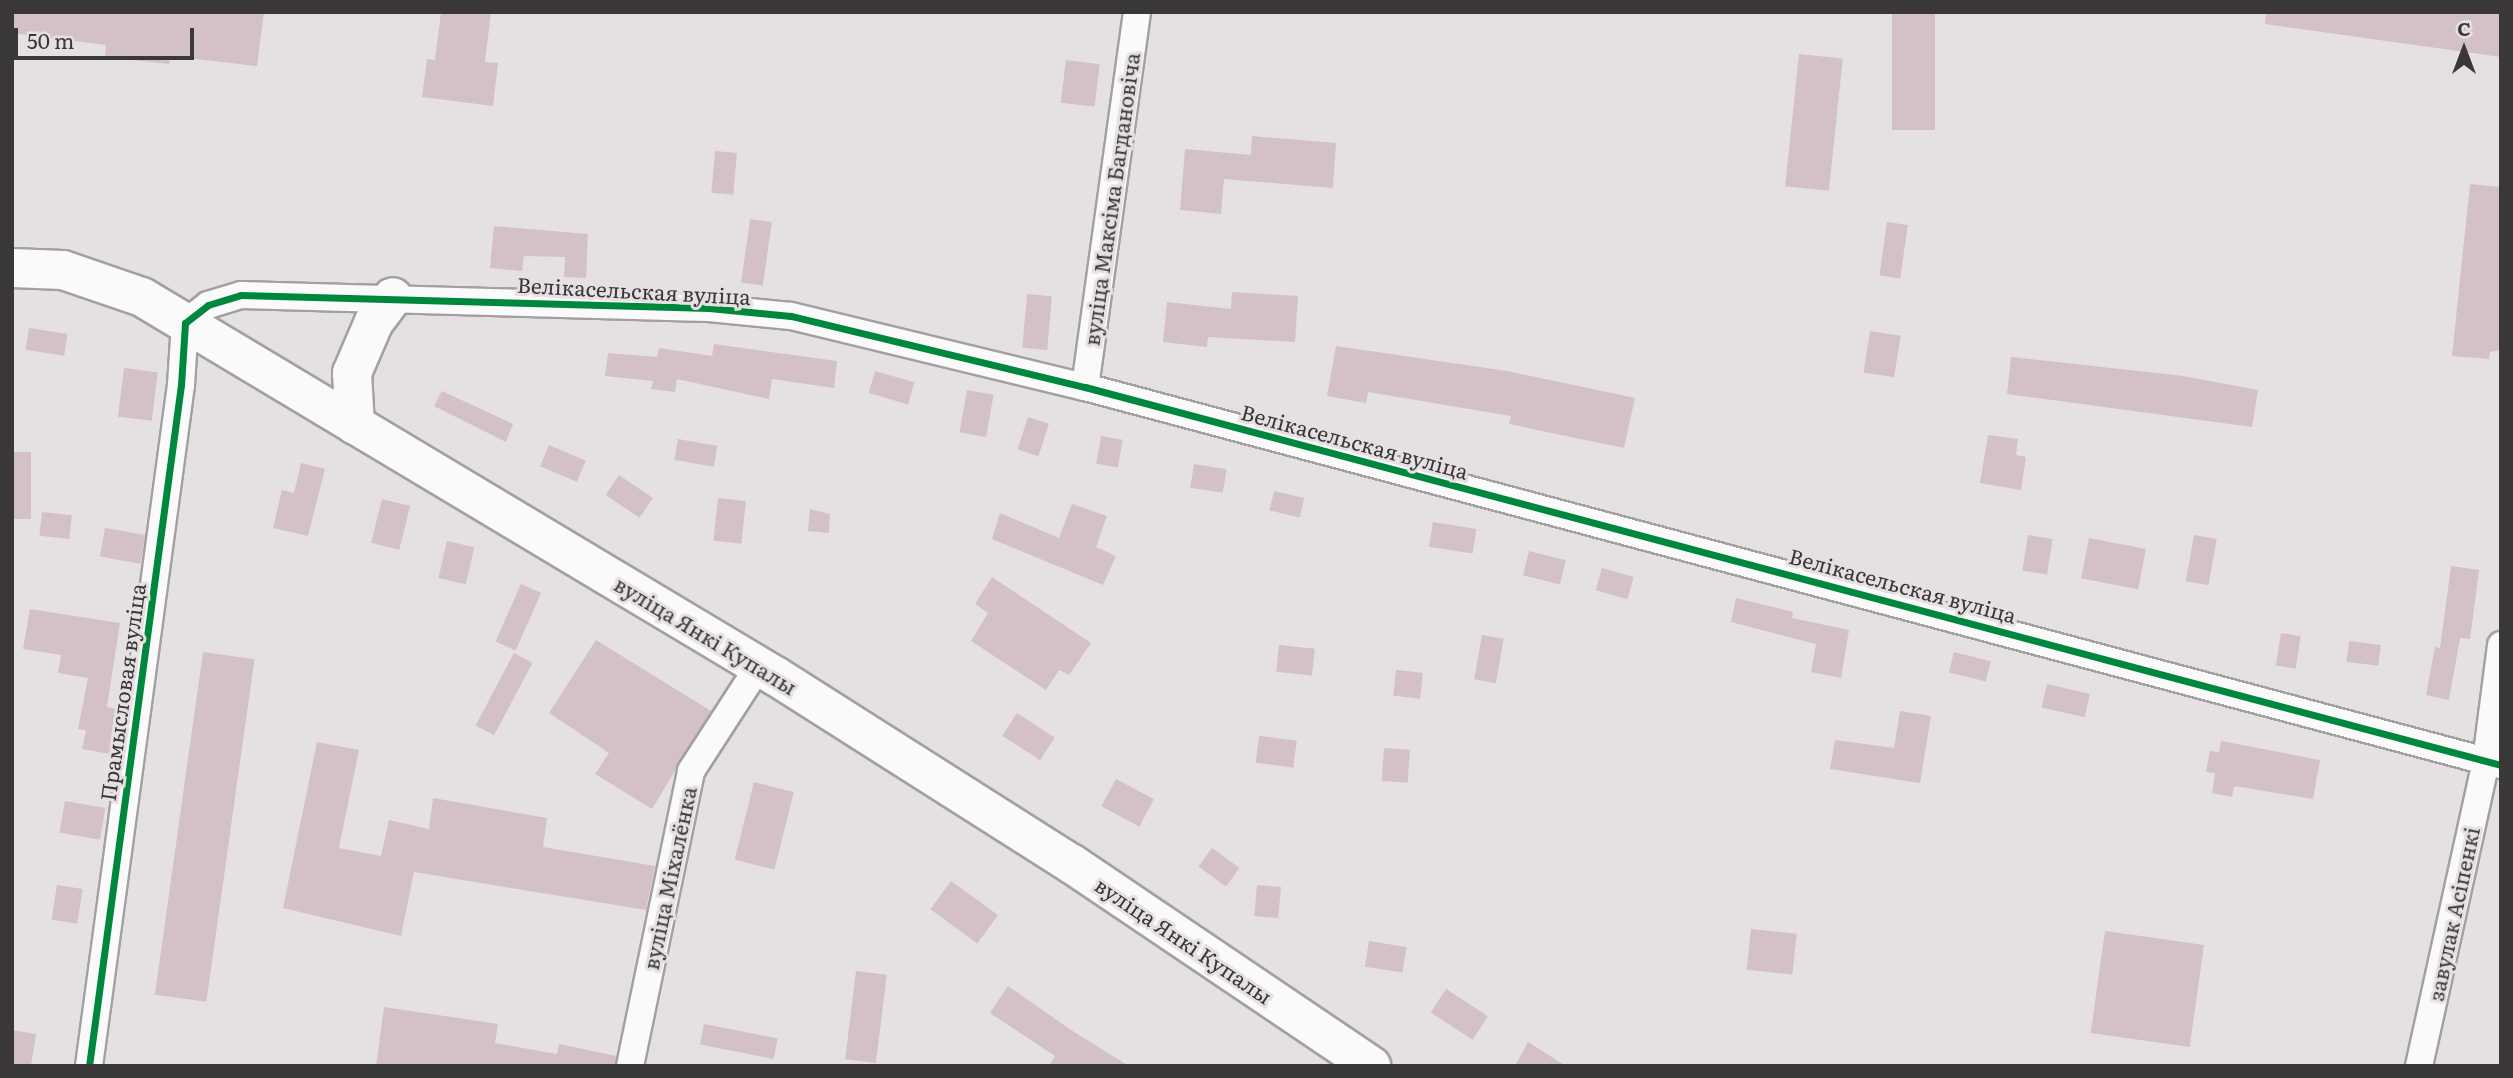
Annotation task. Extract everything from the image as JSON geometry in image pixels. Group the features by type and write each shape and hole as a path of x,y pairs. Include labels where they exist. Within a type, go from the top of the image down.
{"main road":[{"name":"вуліца Янкі Купалы","path":"12,268 63,270 142,297 759,666 1072,864 1371,1066"},
{"path":"355,425 352,373 374,322 393,297"}],"street":[{"name":"вуліца Максіма Багдановіча","path":"1085,387 1137,12"},
{"name":"Велікасельская вуліца","path":"185,323 208,304 240,295 393,297 709,308 791,316 1085,387 2494,763"},
{"name":"Прамысловая вуліца","path":"89,1066 179,398 185,323"},
{"path":"2494,763 2501,645"},
{"name":"вуліца Міхалёнка","path":"630,1066 691,771 759,666"},
{"name":"завулак Асіпенкі","path":"2419,1066 2494,763"}],"building":[{"path":"12,12 264,12 257,66 170,56 169,64 105,57 106,45 12,33"},
{"path":"441,12 491,12 485,62 498,63 493,106 422,97 427,59 435,60"},
{"path":"1892,12 1935,12 1935,130 1892,130"},
{"path":"2266,12 2501,12 2501,57 2265,24"},
{"path":"1799,54 1843,59 1829,191 1785,186"},
{"path":"1066,60 1100,64 1095,107 1061,103"},
{"path":"1252,136 1336,143 1333,188 1224,179 1221,214 1180,210 1185,149 1251,155"},
{"path":"715,151 737,153 733,195 711,193"},
{"path":"2470,184 2501,187 2501,350 2490,352 2489,359 2452,356"},
{"path":"750,219 772,222 763,285 741,282"},
{"path":"1887,222 1908,225 1900,278 1879,275"},
{"path":"494,226 588,234 586,278 564,277 565,257 524,256 522,271 490,268"},
{"path":"1232,292 1298,296 1295,342 1208,337 1207,347 1163,342 1167,302 1231,309"},
{"path":"1027,294 1052,296 1047,350 1022,348"},
{"path":"29,328 68,334 64,356 26,350"},
{"path":"1870,331 1901,336 1894,377 1863,372"},
{"path":"714,344 837,361 834,388 772,379 769,399 677,379 675,392 651,389 653,381 605,376 608,353 657,357 659,348 712,356"},
{"path":"1336,346 1507,371 1635,398 1624,448 1509,424 1511,416 1368,392 1366,403 1327,396"},
{"path":"2011,357 2183,376 2258,390 2252,427 2007,394"},
{"path":"124,368 158,372 152,421 118,417"},
{"path":"875,371 914,382 908,404 869,393"},
{"path":"967,390 994,395 986,437 960,432"},
{"path":"442,391 513,424 506,442 434,406"},
{"path":"1028,417 1049,424 1038,456 1017,449"},
{"path":"1988,435 2018,439 2016,455 2026,457 2021,490 1980,483"},
{"path":"1101,436 1123,440 1118,467 1096,464"},
{"path":"678,439 717,446 714,467 674,460"},
{"path":"549,445 586,461 577,482 540,466"},
{"path":"12,452 31,452 31,519 12,519"},
{"path":"301,463 325,469 308,536 273,528 282,490 294,493"},
{"path":"1194,464 1227,469 1223,493 1190,488"},
{"path":"619,475 653,498 640,518 606,495"},
{"path":"1274,491 1304,498 1300,517 1270,510"},
{"path":"718,498 746,501 741,544 714,541"},
{"path":"382,499 410,506 399,550 371,543"},
{"path":"1072,504 1107,516 1096,547 1116,556 1103,585 992,539 1000,513 1059,538"},
{"path":"810,509 830,514 829,533 808,531"},
{"path":"42,512 72,515 69,539 39,536"},
{"path":"1433,522 1476,529 1473,554 1429,547"},
{"path":"105,528 145,535 140,564 100,557"},
{"path":"2028,535 2053,539 2047,574 2022,571"},
{"path":"2194,535 2217,539 2208,585 2186,581"},
{"path":"2089,538 2146,549 2138,589 2081,578"},
{"path":"447,541 474,547 466,584 438,578"},
{"path":"1529,551 1566,560 1560,584 1523,575"},
{"path":"2451,566 2479,570 2470,639 2460,638 2449,700 2426,695 2435,647 2440,648"},
{"path":"1602,568 1634,577 1627,599 1596,590"},
{"path":"992,577 1091,643 1069,675 1059,670 1046,690 971,641 988,613 975,604"},
{"path":"521,584 541,593 515,651 495,642"},
{"path":"1736,598 1793,612 1792,618 1849,630 1841,678 1811,672 1816,644 1731,622"},
{"path":"30,609 120,623 107,707 117,709 110,754 82,749 86,730 78,729 88,678 58,673 61,655 23,649"},
{"path":"2281,633 2301,636 2296,669 2276,666"},
{"path":"1482,635 1504,639 1496,683 1474,679"},
{"path":"596,640 711,711 652,809 595,774 609,753 549,713"},
{"path":"2349,641 2381,645 2378,666 2346,662"},
{"path":"1279,645 1315,649 1312,676 1276,672"},
{"path":"203,652 254,659 206,1002 155,995"},
{"path":"1954,652 1991,661 1986,682 1949,672"},
{"path":"514,653 533,663 494,735 476,725"},
{"path":"1396,670 1423,673 1420,699 1393,696"},
{"path":"2047,684 2090,694 2084,717 2042,707"},
{"path":"1900,711 1931,716 1920,783 1830,769 1835,740 1894,748"},
{"path":"1017,713 1055,738 1040,760 1002,736"},
{"path":"1259,736 1297,741 1293,767 1256,763"},
{"path":"2221,741 2320,760 2313,799 2234,786 2232,797 2212,793 2215,773 2206,772 2210,751 2219,752"},
{"path":"317,742 359,750 339,848 381,856 389,820 429,829 433,798 547,818 543,847 655,866 646,910 414,872 401,936 283,908"},
{"path":"1384,748 1410,750 1408,783 1382,781"},
{"path":"1116,779 1154,799 1139,827 1101,806"},
{"path":"754,782 794,792 774,870 735,860"},
{"path":"65,801 105,808 100,840 59,833"},
{"path":"1212,848 1240,868 1226,887 1198,867"},
{"path":"951,881 998,915 977,943 930,909"},
{"path":"57,885 83,889 77,924 52,920"},
{"path":"1257,885 1281,887 1278,918 1254,916"},
{"path":"1751,929 1797,934 1792,975 1747,970"},
{"path":"2105,931 2204,945 2190,1047 2091,1033"},
{"path":"1369,941 1407,947 1402,973 1365,967"},
{"path":"856,971 887,975 876,1063 845,1059"},
{"path":"1008,986 1129,1066 1049,1066 1055,1056 990,1013"},
{"path":"1446,989 1488,1016 1473,1040 1431,1012"},
{"path":"384,1007 498,1024 495,1043 557,1054 559,1044 616,1056 615,1066 376,1066"},
{"path":"704,1024 778,1038 774,1059 700,1045"},
{"path":"12,1030 36,1034 31,1066 12,1066"},
{"path":"1528,1042 1566,1066 1515,1066"}],"cycle path":[{"path":"89,1066 181,385 185,323 208,305 241,295 709,308 791,316 1085,387 2501,765"}]}
